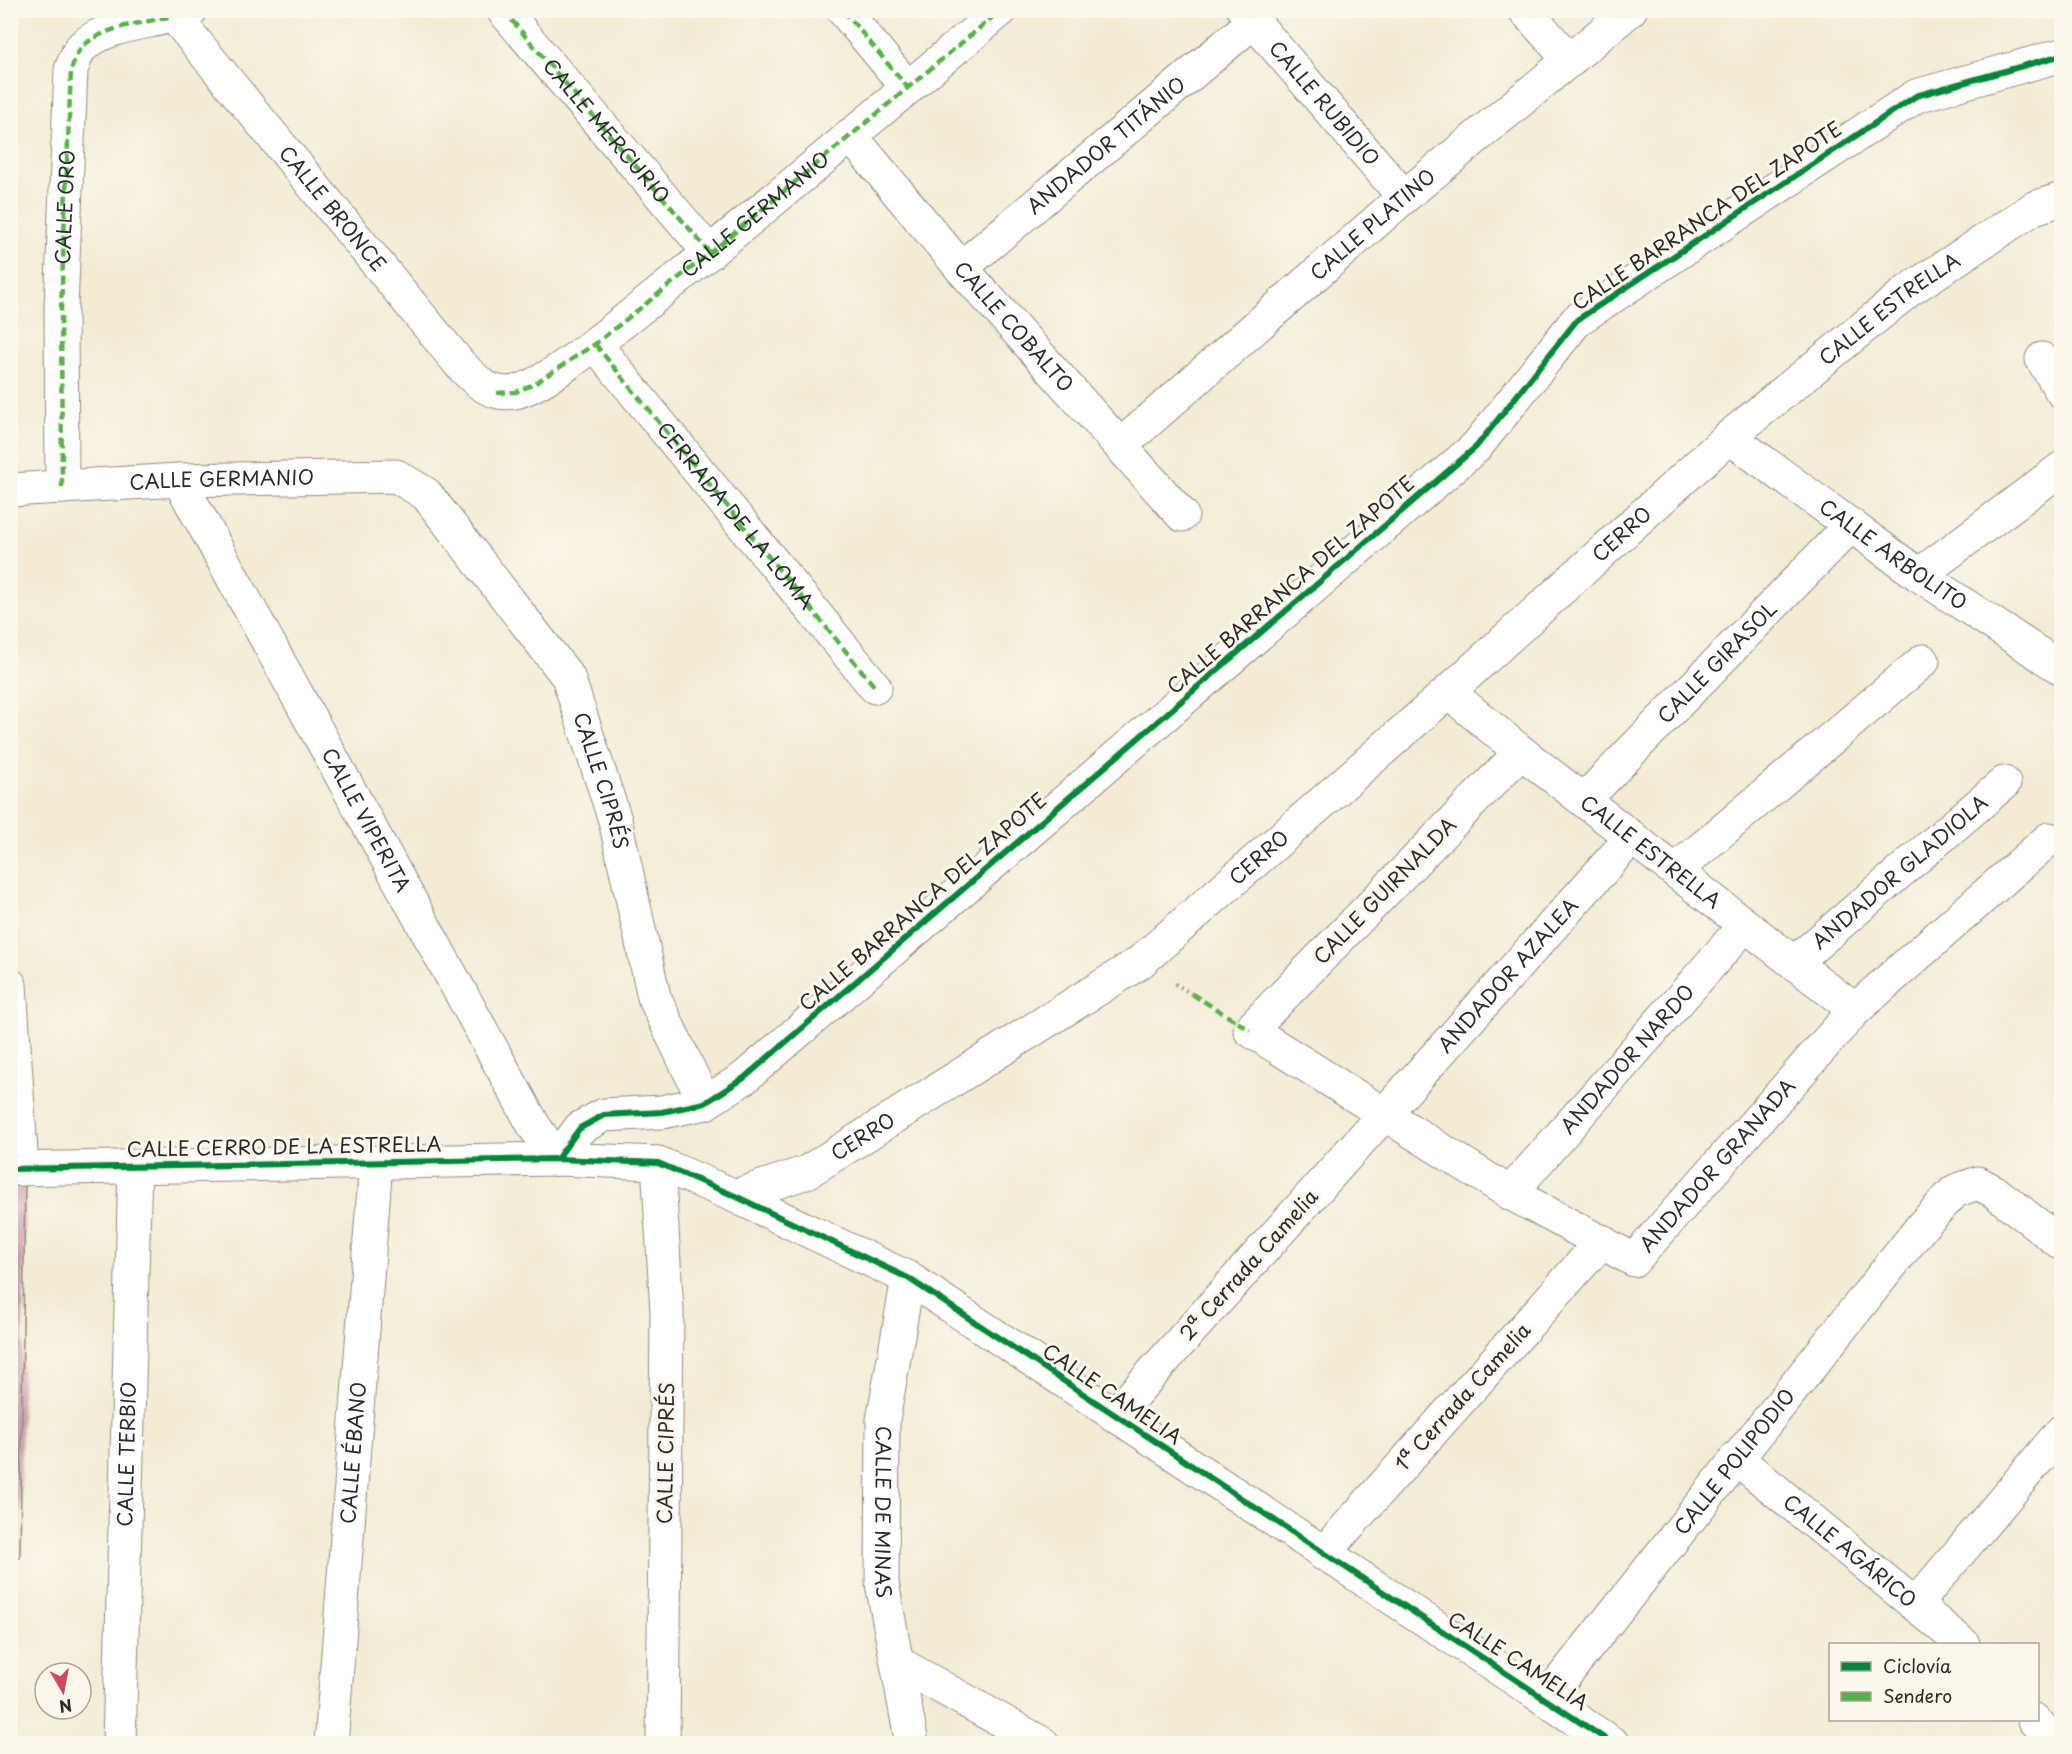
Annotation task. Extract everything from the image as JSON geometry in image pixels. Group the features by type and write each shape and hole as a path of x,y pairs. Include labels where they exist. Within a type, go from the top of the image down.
{"street":[{"name":"CALLE MERCURIO","path":"503,10 710,253"},
{"path":"843,10 908,88"},
{"name":"CALLE GERMANIO","path":"497,393 516,392 534,384 595,344 710,253 1001,10"},
{"path":"1525,10 1570,61"},
{"name":"CALLE PLATINO","path":"1120,446 1404,197 1630,10"},
{"name":"CALLE BRONCE","path":"183,14 458,362 478,383 497,393"},
{"name":"CALLE ORO","path":"62,487 61,308 71,70 82,45 113,29 183,14"},
{"name":"CALLE RUBIDIO","path":"1249,16 1404,197"},
{"name":"ANDADOR TITÁNIO","path":"961,268 1249,16"},
{"name":"CALLE BARRANCA DEL ZAPOTE","path":"557,1159 580,1128 604,1114 662,1112 705,1102 744,1078 1476,447 1577,320 1916,96 2061,55"},
{"name":"CALLE COBALTO","path":"850,135 961,268 1182,515"},
{"name":"CALLE ESTRELLA","path":"1729,437 1908,291 2034,208 2061,200"},
{"name":"CERRADA DE LA LOMA","path":"595,344 875,687"},
{"path":"2042,359 2061,392"},
{"name":"CALLE ARBOLITO","path":"1729,437 1919,575 2061,669"},
{"name":"CERRO","path":"735,1196 807,1172 1139,963 1448,692 1729,437"},
{"path":"1919,575 2061,468"},
{"name":"CALLE GERMANIO","path":"10,490 179,480 396,476 426,494"},
{"name":"CALLE VIPERITA","path":"179,480 534,1126 557,1159"},
{"name":"CALLE CIPRÉS","path":"426,494 568,676 615,820 654,998 705,1102"},
{"name":"CALLE GIRASOL","path":"1585,799 1851,525"},
{"path":"1677,870 1923,661"},
{"name":"CALLE ESTRELLA","path":"1448,692 1521,752 1585,799 1856,1010"},
{"name":"CALLE GUIRNALDA","path":"1250,1030 1521,752"},
{"name":"ANDADOR GLADIOLA","path":"1795,962 2004,783"},
{"name":"ANDADOR AZALEA","path":"1383,1114 1632,837"},
{"name":"ANDADOR GRANADA","path":"1250,1030 1510,1193 1634,1260 1856,1010 2049,839"},
{"name":"ANDADOR NARDO","path":"1510,1193 1744,925"},
{"path":"10,985 16,1169"},
{"name":"2ª Cerrada Camelia","path":"1114,1416 1383,1114"},
{"name":"CALLE CERRO DE LA ESTRELLA","path":"16,1169 557,1159"},
{"name":"CALLE CAMELIA","path":"557,1159 658,1163 735,1196 908,1278 1612,1743"},
{"name":"CALLE ÉBANO","path":"332,1743 376,1162"},
{"name":"CALLE CIPRÉS","path":"658,1163 667,1312 663,1743"},
{"name":"CALLE TERBIO","path":"119,1743 135,1166"},
{"name":"CALLE POLIPODIO","path":"1546,1699 1923,1225 1955,1191 1978,1183 1995,1192 2061,1244"},
{"name":"1ª Cerrada Camelia","path":"1323,1554 1602,1241"},
{"name":"CALLE DE MINAS","path":"908,1278 883,1420 882,1583 912,1743"},
{"path":"1915,1605 2061,1431"},
{"name":"CALLE AGÁRICO","path":"1736,1458 1962,1643"},
{"path":"898,1662 1043,1743"}],"building":[{"path":"25,1178 20,1558 10,1557 10,1179"}],"marked path":[{"path":"62,487 61,308 71,70 80,49 96,37 122,27 191,10"},
{"path":"503,10 710,253"},
{"path":"843,10 908,88"},
{"path":"497,393 516,392 534,384 595,344 710,253 1001,10"},
{"path":"595,344 875,687"},
{"path":"1192,994 1250,1030"}],"cycle path":[{"path":"557,1159 580,1128 604,1115 662,1112 705,1103 744,1078 1476,447 1577,320 1916,96 2062,55"},
{"path":"10,1169 557,1159 658,1163 735,1196 908,1278 1613,1744"}]}
